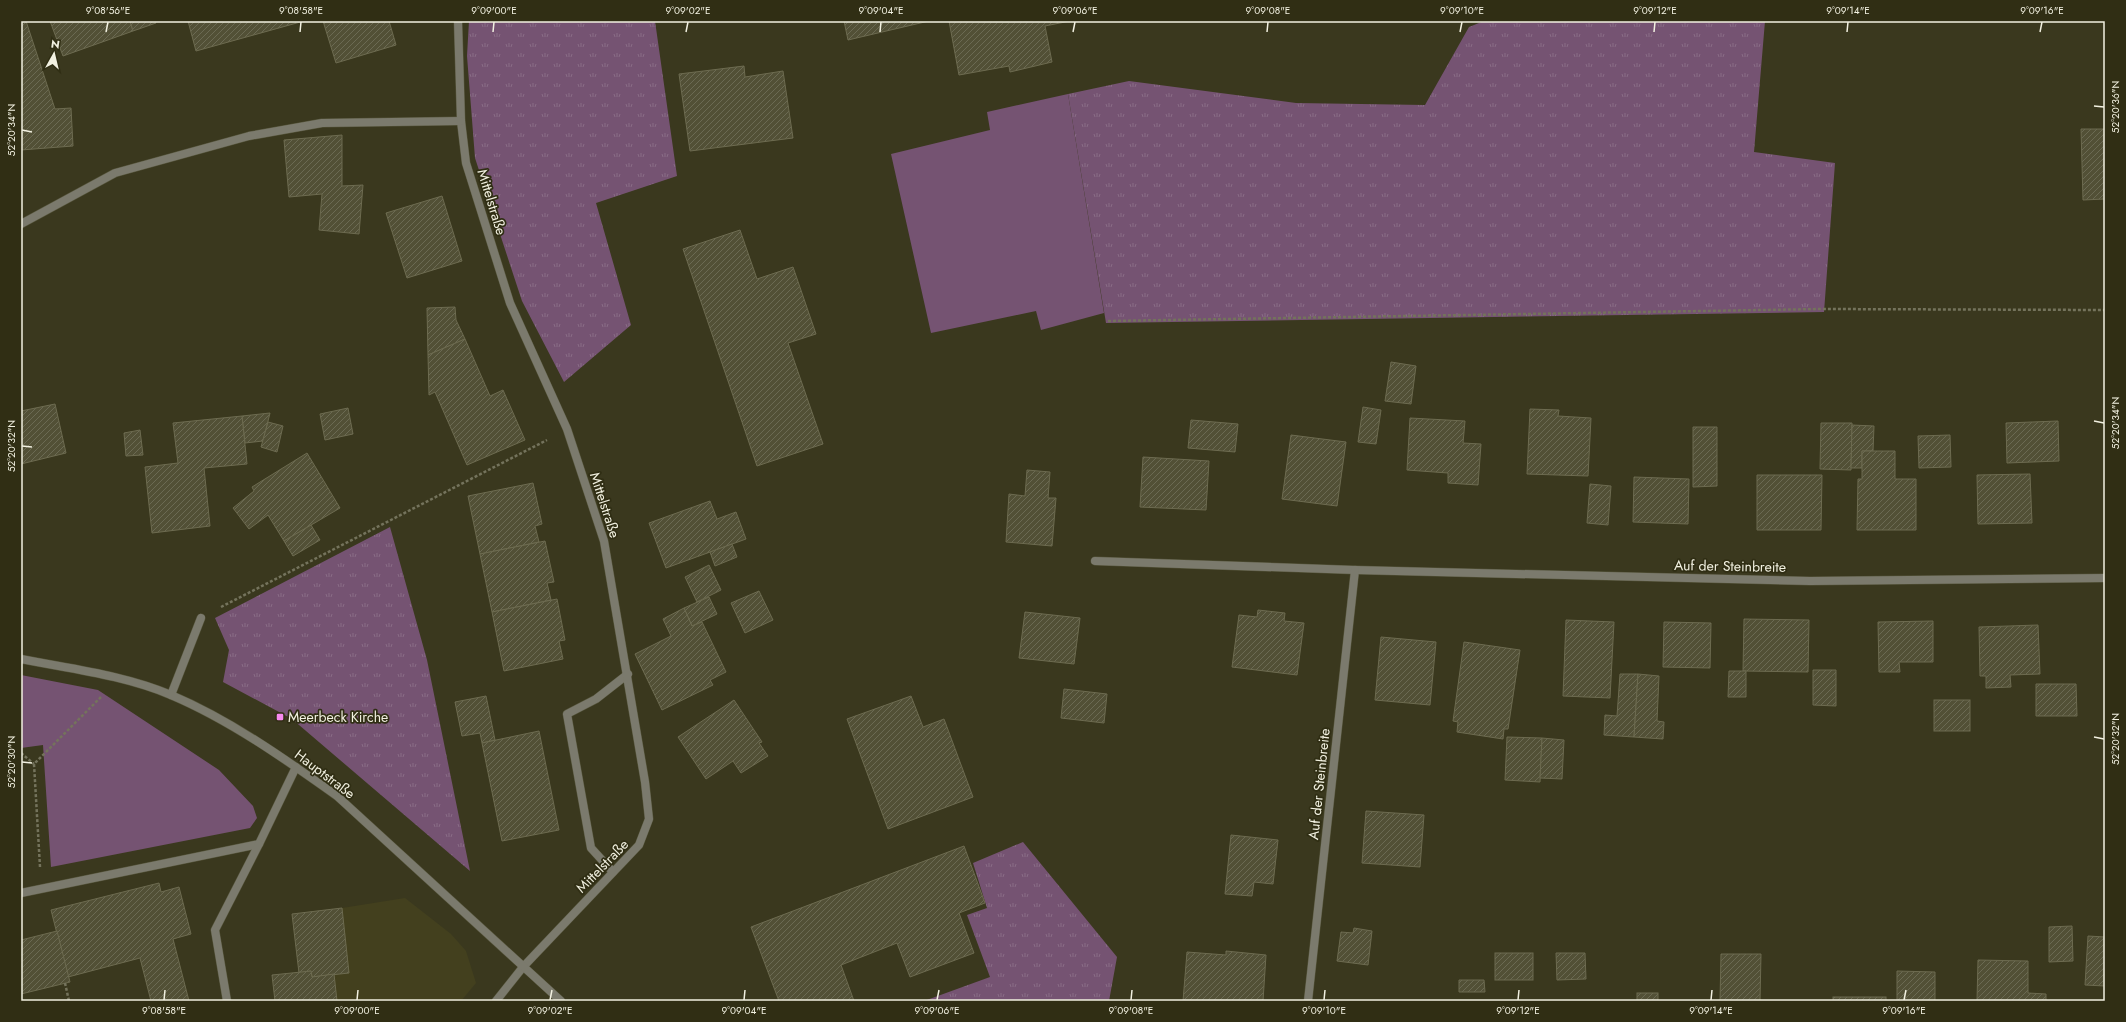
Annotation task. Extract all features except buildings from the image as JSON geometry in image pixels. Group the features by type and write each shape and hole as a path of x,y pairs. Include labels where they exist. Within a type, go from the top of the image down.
{"street":[{"name":"Mittelstraße","path":"458,21 461,121 466,163 510,303 567,430 604,541 628,674 645,782 649,819 639,846 522,967 496,1001"},
{"path":"21,224 115,173 249,136 322,123 461,121"},
{"name":"Auf der Steinbreite","path":"1095,560 1355,570 1810,581 2105,578"},
{"name":"Auf der Steinbreite","path":"1308,1001 1355,570"},
{"path":"171,695 201,618"},
{"name":"Hauptstraße","path":"21,659 120,679 171,695 233,727 296,766 336,796 561,1001"},
{"path":"614,872 591,848 567,714 596,699 628,674"},
{"path":"228,1001 215,930 259,844 296,766"},
{"path":"21,893 259,844"}],"path":[{"path":"1108,321 1821,309 2105,310"},
{"path":"201,618 567,430"},
{"path":"34,764 120,679"},
{"path":"21,753 34,764 41,889"},
{"path":"65,983 69,1001"}],"shaded area":[{"path":"405,898 451,934 466,951 476,983 461,1001 337,1001 334,974 342,908"}],"green space":[{"path":"469,21 655,21 677,176 596,203 631,325 564,382 522,301 475,158 467,56"},
{"path":"1484,21 1765,21 1754,152 1835,163 1824,312 1106,323 1068,94 1129,81 1296,103 1425,105 1469,27"},
{"path":"1068,94 1104,313 1041,330 1036,311 931,333 891,154 990,130 987,112"},
{"path":"390,527 427,660 470,871 292,719 223,682 229,650 215,618"},
{"path":"21,675 98,690 219,770 253,806 257,818 250,828 51,867 43,745 21,748"},
{"path":"1023,842 1117,957 1109,1001 924,1001 990,977 967,915 987,908 973,863"}],"place":[{"name":"Meerbeck Kirche","path":"280,717"}]}
